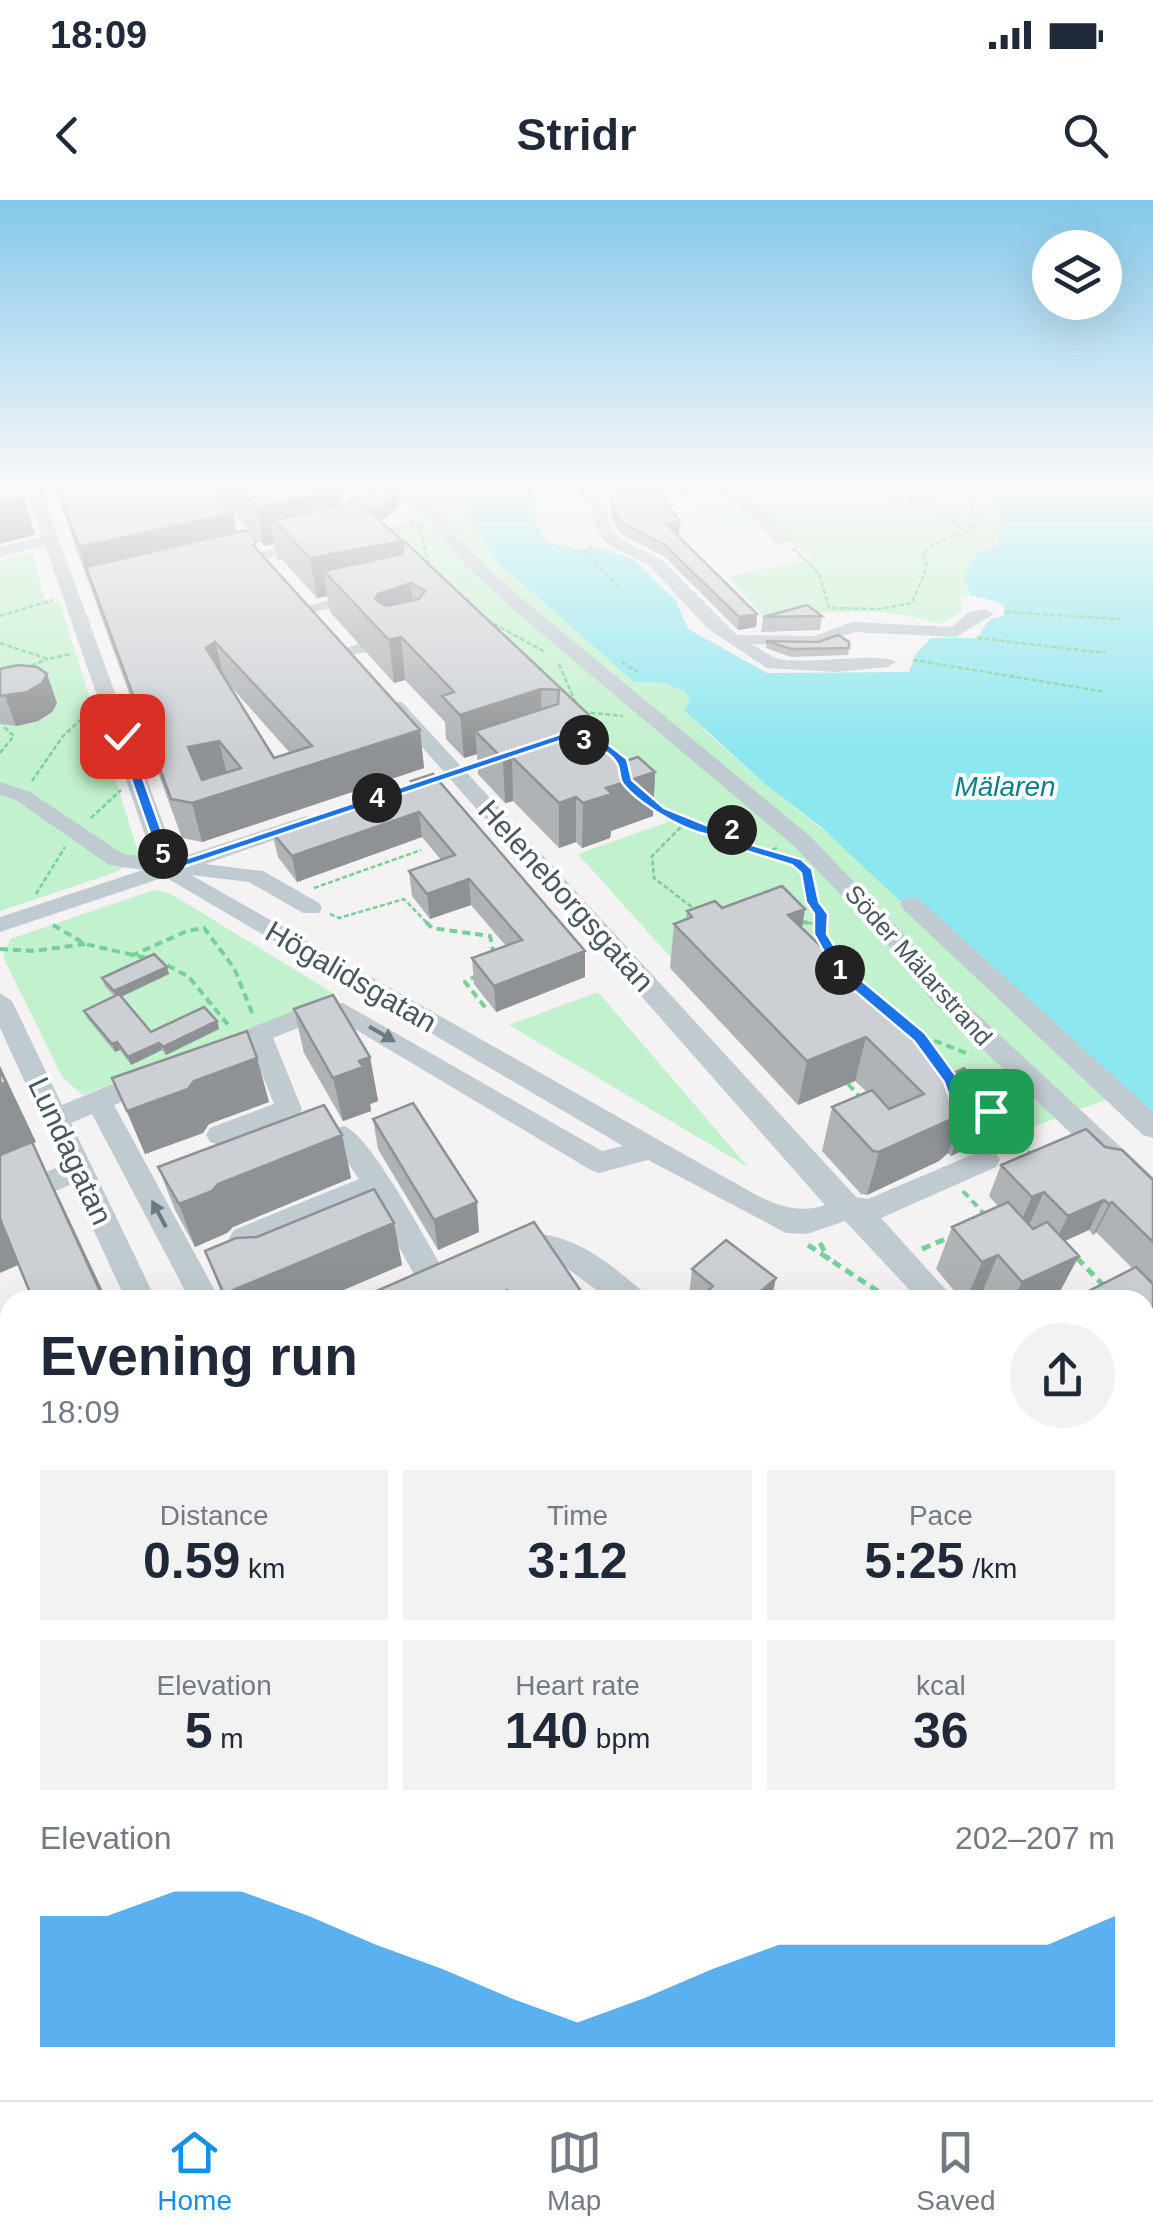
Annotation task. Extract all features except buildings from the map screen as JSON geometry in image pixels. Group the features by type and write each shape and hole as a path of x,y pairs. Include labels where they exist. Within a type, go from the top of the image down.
{"street":[{"path":"68,574 168,868"},
{"name":"Söder Mälarstrand","path":"484,574 802,841 891,934 993,1057 1147,1196"},
{"path":"666,574 706,620 773,664 837,667 887,662"},
{"path":"345,647 301,603 380,591"},
{"path":"736,642 745,638 817,641 852,627 956,632 976,616 994,613"},
{"name":"Heleneborgsgatan","path":"382,692 846,1208 868,1223 926,1290"},
{"path":"0,788 23,796 117,860 255,876 301,902"},
{"path":"0,925 322,817"},
{"name":"Högalidsgatan","path":"168,868 186,883 786,1222"},
{"path":"911,904 1153,1128"},
{"name":"Lundagatan","path":"0,1001 136,1290"},
{"path":"54,1118 317,1011 343,1011 599,1162 651,1149"},
{"path":"220,1136 289,1110 250,1038"},
{"name":"Söder Mälarstrand","path":"993,1057 1112,1134 1153,1169"},
{"name":"Lundagatan","path":"98,1100 200,1290"},
{"path":"344,1136 392,1210 422,1288 522,1246 545,1243 578,1256 619,1290"},
{"path":"786,1222 808,1222 846,1208 870,1210 950,1176 989,1148"},
{"path":"0,1203 78,1170"},
{"path":"290,1252 258,1266 244,1238 376,1184"},
{"path":"364,1222 392,1210"}],"path":[{"path":"606,574 619,588"},
{"path":"819,574 829,592 829,608 880,609 912,603 924,574"},
{"path":"0,616 79,596"},
{"path":"994,613 1120,620"},
{"path":"487,620 556,658 570,683 578,710 601,716 637,712"},
{"path":"978,638 1106,654"},
{"path":"0,643 48,659"},
{"path":"14,674 48,659 75,654"},
{"path":"913,660 1106,692"},
{"path":"622,662 636,672"},
{"path":"23,796 64,736 86,713 110,704"},
{"path":"0,753 14,736 4,727"},
{"path":"649,801 660,811 715,834 729,829 741,845 796,862"},
{"path":"686,822 652,856 654,878 700,912"},
{"path":"768,851 780,847"},
{"path":"301,902 421,850"},
{"path":"808,872 813,902 821,914 820,934 836,964"},
{"path":"301,902 340,918 404,899 432,928 490,936 496,964"},
{"path":"34,913 86,944 163,960 188,977 250,1038"},
{"path":"204,928 209,913"},
{"path":"789,920 820,924"},
{"path":"131,956 187,931 204,928"},
{"path":"204,928 224,948 238,973 250,1038"},
{"path":"0,949 34,952 86,944"},
{"path":"480,973 465,982 488,1011"},
{"path":"902,1031 993,1057"},
{"path":"920,1037 928,1048"},
{"path":"848,1084 873,1110"},
{"path":"989,1148 994,1087"},
{"path":"971,1117 989,1148 1038,1157"},
{"path":"950,1176 996,1226"},
{"path":"786,1222 812,1250 875,1290"},
{"path":"899,1259 954,1235"},
{"path":"1069,1250 1106,1288"}],"green space":[{"path":"0,574 38,574 44,599 60,603 140,858 116,872 0,911"},
{"path":"423,574 509,574 634,682 663,683 686,692 704,730 766,785 910,898 1129,1091 1003,1138 782,918 671,958 578,854 668,822 584,739 599,731 534,667"},
{"path":"973,574 964,587 971,595 961,598 961,612 940,624 875,612 764,617 727,576"},
{"path":"154,890 171,894 336,995 83,1095 63,1078 3,957 10,939"},
{"path":"598,992 748,1167 509,1025"}],"water":[{"name":"Mälaren","path":"510,574 648,574 676,601 688,629 767,673 909,672 916,654 931,638 977,638 990,619 1003,616 1005,608 998,602 971,595 963,578 965,574 1153,574 1153,1113 910,898 900,901 821,827 766,785 684,710 690,702 686,692 663,683 634,682"}],"route":[{"path":"122,736 168,868 566,735 600,744 623,762 626,781 660,811 715,834 734,831 734,839 741,845 796,862 808,872 813,902 821,914 820,934 843,974 904,1028 920,1037 951,1081 959,1104 992,1136 991,1111"}]}
